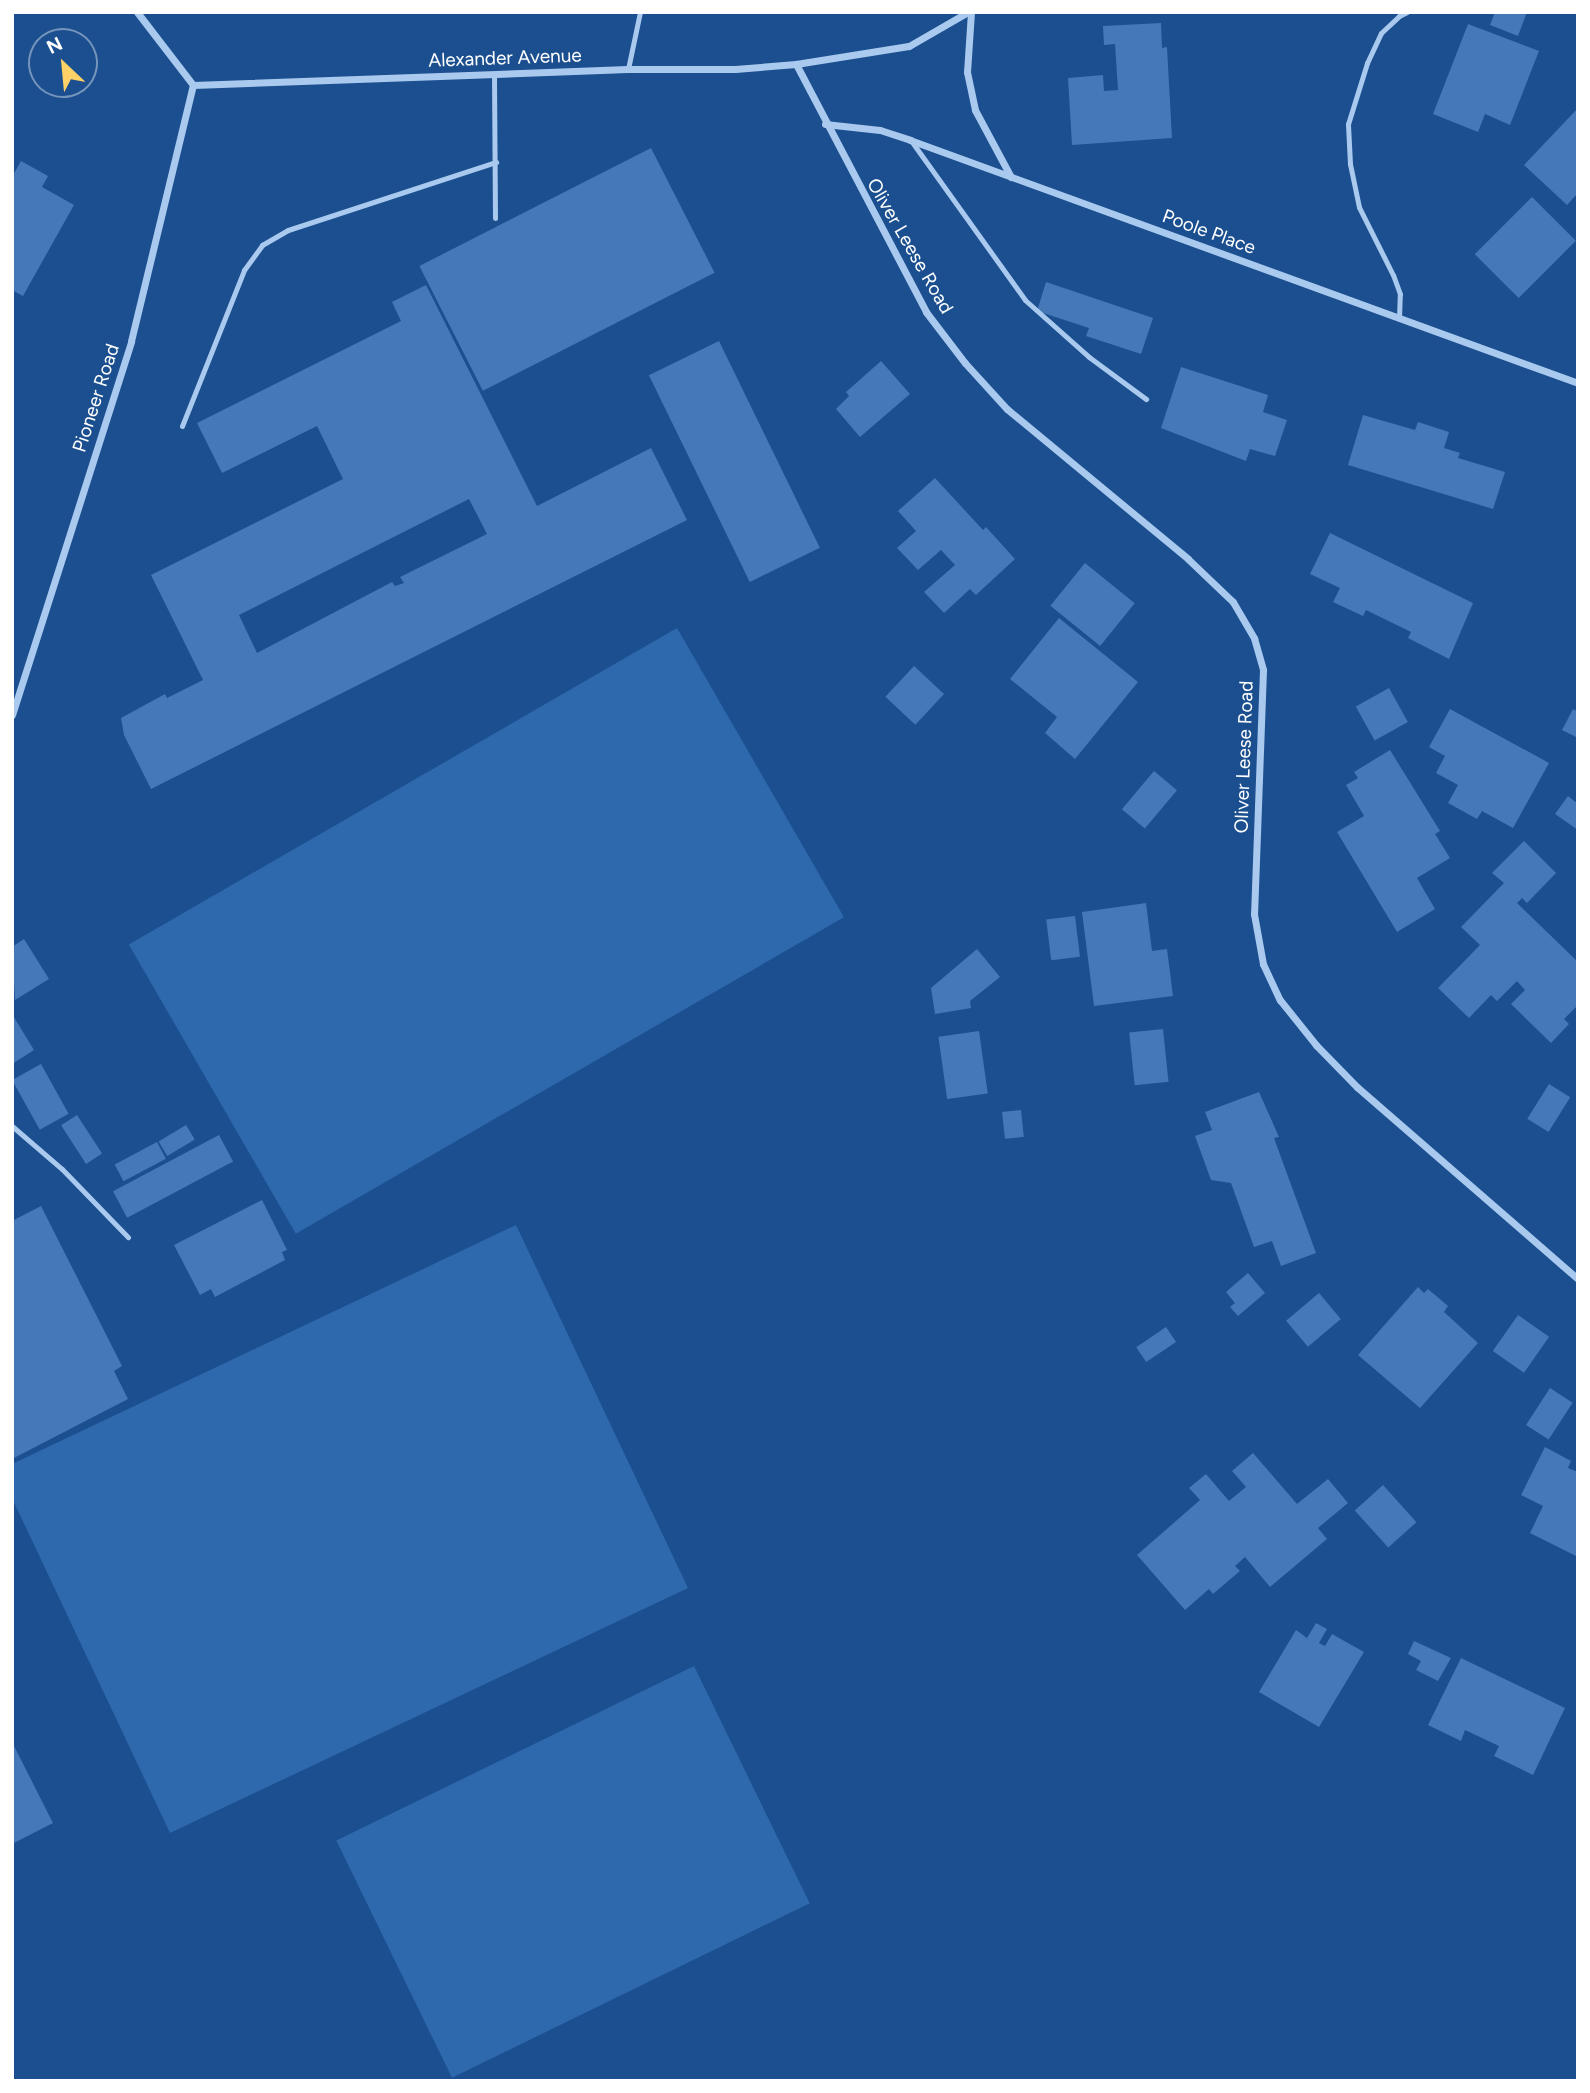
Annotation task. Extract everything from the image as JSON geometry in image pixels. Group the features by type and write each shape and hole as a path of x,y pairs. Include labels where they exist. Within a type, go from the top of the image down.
{"street":[{"path":"137,12 193,85"},
{"path":"970,12 967,72 975,110 1011,177"},
{"name":"Alexander Avenue","path":"193,85 628,69 735,69 796,64 909,46 970,12"},
{"name":"Oliver Leese Road","path":"796,64 825,124 926,312 965,363 1007,409 1188,559 1233,602 1254,638 1263,670 1254,914 1263,964 1280,1000 1316,1045 1357,1087 1578,1279"},
{"name":"Pioneer Road","path":"12,715 131,341 193,85"},
{"name":"Poole Place","path":"825,124 880,130 910,140 1578,383"}],"lane":[{"path":"628,69 639,12"},
{"path":"1399,318 1399,294 1393,275 1359,207 1350,164 1348,124 1367,63 1381,33 1407,12"},
{"path":"494,76 495,218"},
{"path":"910,140 1025,300 1089,357 1146,399"},
{"path":"182,426 244,270 262,245 288,230 496,162"},
{"path":"12,1126 62,1169 128,1237"}],"shaded area":[{"path":"677,628 844,917 296,1234 129,944"},
{"path":"516,1225 688,1588 170,1833 12,1498 12,1464"},
{"path":"694,1666 810,1903 452,2078 336,1840"}],"building":[{"path":"1495,12 1527,12 1518,36 1490,25"},
{"path":"1161,23 1162,48 1167,47 1172,138 1072,145 1068,78 1103,75 1104,91 1118,90 1115,44 1104,45 1103,26"},
{"path":"1468,24 1539,51 1510,125 1485,114 1478,132 1433,114"},
{"path":"1578,108 1578,193 1567,205 1524,165"},
{"path":"651,148 715,273 483,391 419,266"},
{"path":"21,161 48,176 42,187 74,205 23,296 12,290 12,177"},
{"path":"1532,197 1576,241 1519,298 1475,254"},
{"path":"1046,282 1153,318 1141,354 1086,336 1089,328 1037,311"},
{"path":"426,285 537,506 651,448 687,520 151,789 124,735 121,718 165,694 167,698 203,680 151,575 343,479 317,426 222,473 197,423 401,321 392,302","holes":["469,499 487,534 400,577 404,583 395,586 392,582 257,653 239,615"]},
{"path":"719,341 820,548 750,582 649,375"},
{"path":"881,361 910,394 860,437 836,409 849,396 846,392"},
{"path":"1181,367 1268,395 1263,412 1287,420 1275,456 1250,449 1246,461 1161,428"},
{"path":"1363,415 1415,430 1418,422 1449,432 1444,448 1460,453 1458,458 1505,472 1493,509 1348,465"},
{"path":"935,478 983,530 986,527 1015,559 976,595 970,589 944,613 924,592 955,565 941,550 918,570 897,548 916,531 898,511"},
{"path":"1330,533 1473,603 1449,659 1408,638 1411,632 1366,610 1363,616 1333,602 1340,588 1310,574"},
{"path":"1085,563 1135,603 1100,646 1050,606"},
{"path":"1059,618 1138,682 1075,759 1045,733 1057,717 1010,679"},
{"path":"914,666 944,694 915,725 885,697"},
{"path":"1389,688 1408,722 1375,741 1356,706"},
{"path":"1450,709 1549,763 1513,828 1482,811 1477,819 1448,803 1458,785 1436,773 1445,756 1429,747"},
{"path":"1573,709 1578,712 1578,738 1562,730"},
{"path":"1390,750 1440,831 1435,834 1450,858 1417,878 1435,909 1397,932 1337,832 1364,816 1346,785 1358,778 1354,772"},
{"path":"1154,771 1177,790 1145,829 1122,809"},
{"path":"1568,796 1578,804 1578,830 1555,814"},
{"path":"1524,841 1556,873 1527,903 1522,898 1517,903 1578,962 1578,1005 1564,1019 1569,1024 1551,1043 1511,1004 1525,990 1517,981 1497,1001 1491,995 1469,1018 1438,988 1480,945 1461,927 1504,883 1492,873"},
{"path":"1146,903 1152,951 1167,949 1173,996 1094,1006 1082,912"},
{"path":"1075,916 1080,957 1051,960 1046,920"},
{"path":"24,939 49,979 15,1000 12,947"},
{"path":"977,949 1000,977 970,1001 971,1008 935,1014 931,988"},
{"path":"12,1014 34,1050 12,1064"},
{"path":"1163,1029 1169,1082 1135,1085 1129,1033"},
{"path":"979,1031 988,1093 947,1099 938,1037"},
{"path":"41,1064 69,1114 40,1130 12,1080"},
{"path":"1549,1084 1570,1097 1548,1132 1527,1119"},
{"path":"1259,1092 1279,1137 1274,1138 1316,1253 1281,1266 1272,1241 1254,1247 1231,1183 1211,1180 1195,1136 1212,1130 1205,1112"},
{"path":"1021,1110 1024,1137 1005,1139 1002,1112"},
{"path":"77,1115 102,1154 86,1164 61,1125"},
{"path":"186,1125 195,1140 167,1156 159,1141"},
{"path":"219,1135 233,1161 127,1218 113,1191"},
{"path":"157,1142 166,1159 124,1181 115,1165"},
{"path":"262,1200 287,1250 282,1252 285,1260 215,1297 211,1289 200,1295 174,1245"},
{"path":"41,1206 122,1366 114,1371 128,1399 12,1459 12,1221"},
{"path":"1248,1273 1265,1293 1238,1316 1230,1307 1235,1303 1226,1292"},
{"path":"1418,1287 1424,1293 1428,1289 1448,1306 1444,1312 1478,1343 1420,1408 1358,1355"},
{"path":"1319,1293 1341,1319 1308,1347 1286,1321"},
{"path":"1518,1315 1549,1337 1524,1373 1493,1351"},
{"path":"1166,1327 1176,1342 1146,1362 1136,1347"},
{"path":"1550,1388 1573,1403 1549,1440 1526,1425"},
{"path":"1545,1447 1571,1461 1568,1468 1578,1472 1578,1557 1530,1533 1543,1506 1521,1495"},
{"path":"1253,1453 1297,1504 1328,1479 1348,1503 1318,1528 1327,1539 1270,1587 1245,1557 1235,1566 1240,1571 1213,1594 1209,1589 1185,1610 1137,1555 1200,1500 1189,1488 1206,1474 1229,1501 1246,1487 1232,1471"},
{"path":"1383,1485 1416,1522 1388,1548 1355,1510"},
{"path":"1316,1623 1327,1629 1319,1643 1325,1646 1332,1634 1364,1652 1319,1727 1259,1692 1296,1630 1307,1638"},
{"path":"1414,1641 1451,1658 1438,1681 1416,1670 1421,1661 1408,1654"},
{"path":"1461,1658 1565,1708 1533,1775 1494,1756 1499,1746 1465,1730 1461,1741 1428,1725"},
{"path":"12,1742 53,1823 12,1844"}]}
